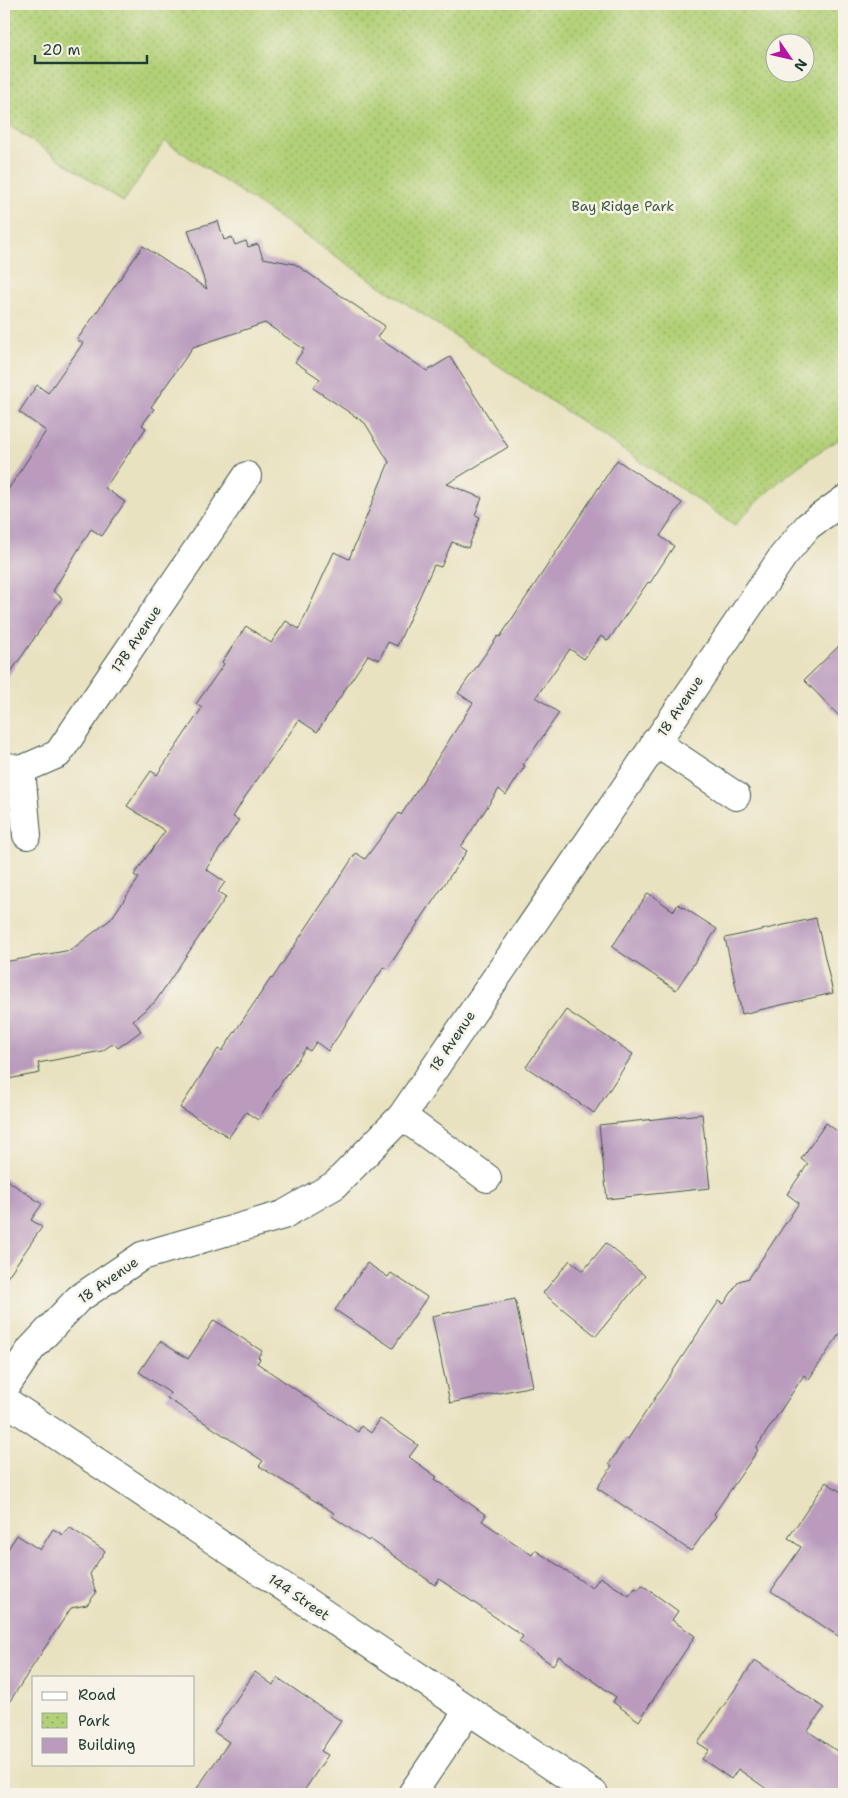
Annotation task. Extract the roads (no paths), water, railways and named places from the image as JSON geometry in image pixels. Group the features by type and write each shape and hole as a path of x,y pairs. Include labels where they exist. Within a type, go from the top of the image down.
{"street":[{"name":"17B Avenue","path":"12,768 58,754 248,476"},
{"name":"18 Avenue","path":"4,1389 31,1349 78,1299 142,1256 283,1215 335,1185 402,1116 782,556 808,526 844,500"},
{"path":"655,742 736,796"},
{"path":"12,768 27,835"},
{"path":"402,1116 487,1178"},
{"name":"144 Street","path":"4,1400 594,1794"},
{"path":"412,1794 468,1711"}],"park label":[{"name":"Bay Ridge Park","path":"623,206"}]}
